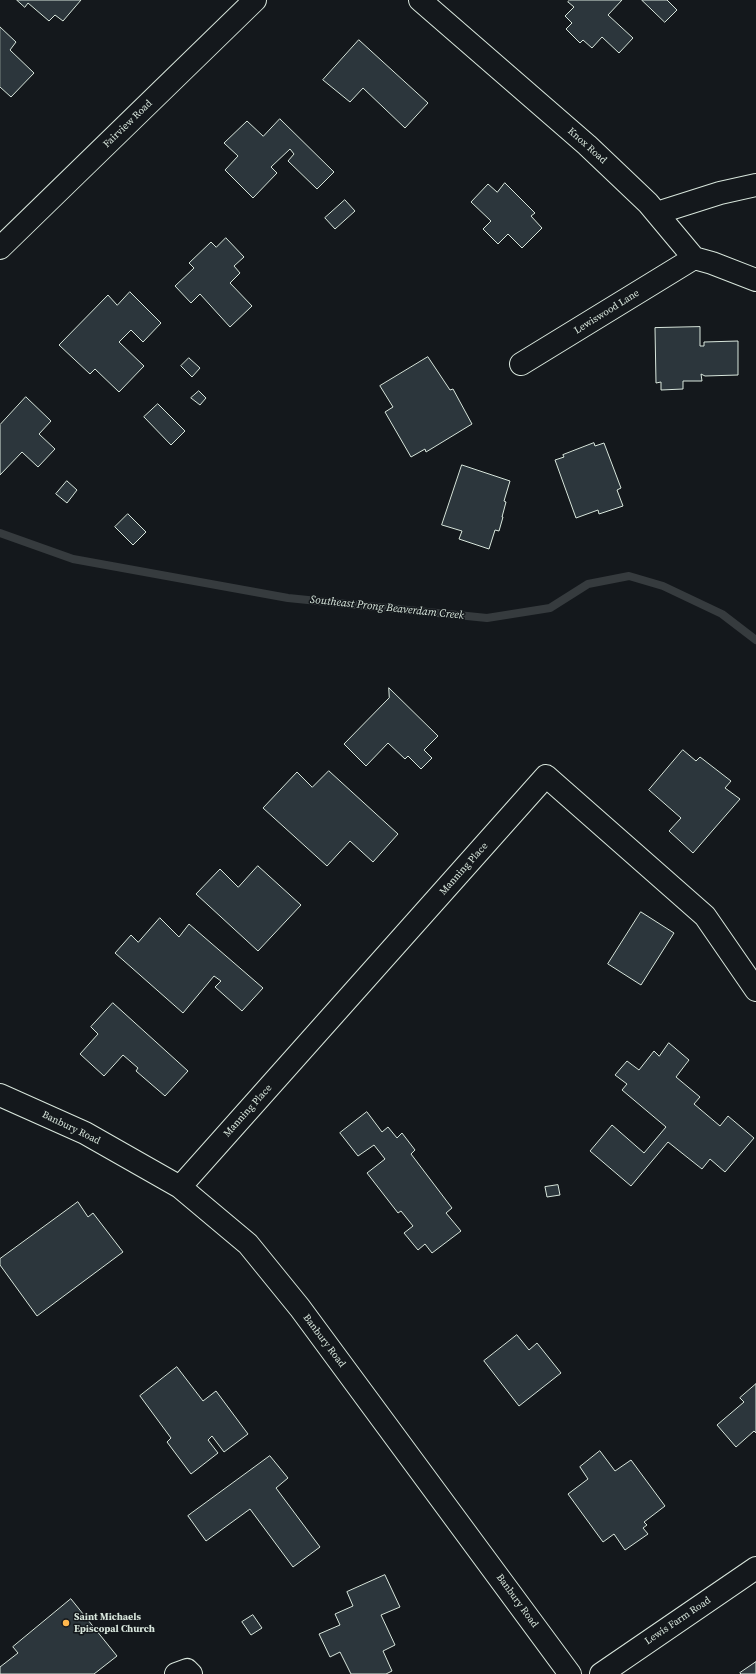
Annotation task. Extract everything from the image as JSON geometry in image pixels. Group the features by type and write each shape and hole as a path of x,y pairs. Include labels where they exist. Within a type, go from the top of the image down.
{"street":[{"name":"Fairview Road","path":"0,248 255,0"},
{"name":"Knox Road","path":"420,0 587,145 648,202 694,258"},
{"path":"657,213 720,193 756,185"},
{"path":"694,258 712,263 756,280"},
{"name":"Lewiswood Lane","path":"521,364 694,258"},
{"name":"Manning Place","path":"180,1187 546,776 704,916 756,990"},
{"name":"Banbury Road","path":"0,1095 85,1133 180,1187 248,1244 300,1308 570,1674"},
{"name":"Lewis Farm Road","path":"601,1674 756,1568"},
{"path":"176,1674 187,1670 191,1674"}],"building":[{"path":"17,0 81,0 63,21 55,15 49,21 28,3 25,7"},
{"path":"570,0 622,0 608,15 633,38 619,53 602,37 592,48 583,40 580,43 566,29 572,23 565,16 574,7 568,2"},
{"path":"642,0 667,0 677,10 665,22"},
{"path":"0,27 16,42 10,50 34,73 11,97 0,87"},
{"path":"359,40 428,103 405,128 363,88 350,102 323,80"},
{"path":"280,119 334,172 317,189 288,161 294,154 290,149 271,167 277,173 253,198 225,170 238,156 224,143 247,121 263,136"},
{"path":"505,183 535,213 531,216 542,228 522,248 508,234 498,244 483,229 491,221 471,202 488,184 497,192"},
{"path":"345,200 355,211 335,229 325,218"},
{"path":"226,238 244,257 234,266 240,273 230,283 252,306 230,327 200,294 191,303 175,286 194,268 189,263 211,242 216,247"},
{"path":"130,292 161,323 143,342 131,330 119,342 144,366 119,392 95,369 90,374 59,345 108,295 117,305"},
{"path":"700,327 700,346 704,346 704,342 738,341 738,375 705,376 701,374 702,381 683,381 683,389 661,390 661,382 656,383 655,328"},
{"path":"428,357 450,390 453,389 472,424 426,452 425,449 411,457 385,412 393,407 380,386"},
{"path":"189,358 200,368 192,377 181,366"},
{"path":"199,391 206,398 200,405 191,398"},
{"path":"26,397 51,421 39,434 55,449 38,467 22,452 0,475 0,425"},
{"path":"158,404 185,431 171,445 144,417"},
{"path":"594,443 595,446 604,443 621,488 617,490 623,506 599,514 598,510 576,518 555,460 564,457 563,455"},
{"path":"462,465 510,481 504,501 506,502 499,531 495,530 489,549 459,539 462,531 442,525"},
{"path":"67,481 77,490 67,503 56,494"},
{"path":"128,514 146,532 133,545 115,527"},
{"path":"389,688 438,736 424,750 432,758 421,769 408,756 405,759 388,743 366,766 344,744 389,698"},
{"path":"683,750 696,761 700,757 731,781 725,788 740,799 693,853 669,831 681,818 649,790"},
{"path":"329,771 398,834 373,862 350,841 327,866 263,808 297,772 312,787"},
{"path":"258,866 301,905 258,951 196,894 220,869 238,887"},
{"path":"641,912 674,933 641,985 608,964"},
{"path":"160,918 179,937 189,924 263,988 242,1011 215,987 221,981 214,976 183,1013 115,953 131,935 138,942"},
{"path":"113,1003 188,1071 165,1096 136,1071 138,1068 123,1055 104,1076 80,1054 98,1034 91,1027"},
{"path":"669,1043 689,1060 676,1077 700,1097 694,1104 720,1126 728,1116 754,1138 725,1172 710,1159 702,1169 668,1142 631,1186 590,1151 612,1125 644,1153 666,1127 622,1090 627,1084 615,1075 627,1061 639,1070 654,1051 659,1056"},
{"path":"367,1112 382,1132 388,1127 397,1138 402,1133 415,1150 411,1154 452,1208 446,1213 461,1231 432,1253 425,1244 418,1250 404,1233 413,1226 401,1211 398,1213 367,1173 385,1159 374,1145 358,1156 340,1133"},
{"path":"558,1185 560,1195 547,1197 545,1187"},
{"path":"78,1202 88,1217 93,1213 123,1252 37,1316 0,1265 0,1259"},
{"path":"517,1335 529,1350 537,1343 561,1373 519,1406 484,1361"},
{"path":"177,1367 203,1401 216,1391 248,1434 224,1452 212,1436 208,1440 218,1453 191,1474 167,1442 171,1438 140,1396"},
{"path":"756,1384 756,1433 754,1431 736,1447 717,1425 744,1402 740,1398"},
{"path":"600,1451 615,1471 631,1460 665,1506 644,1522 647,1525 643,1528 648,1534 625,1550 614,1534 603,1542 568,1494 588,1479 580,1467"},
{"path":"270,1456 288,1478 276,1488 320,1547 293,1567 250,1509 206,1541 188,1516"},
{"path":"385,1575 400,1607 381,1615 395,1645 383,1651 392,1671 386,1674 351,1674 340,1652 330,1657 319,1634 340,1625 335,1614 353,1606 347,1592"},
{"name":"Saint Michaels Episcopal Church","path":"71,1599 117,1656 94,1674 0,1674 0,1667 18,1653 13,1647"},
{"path":"253,1615 262,1628 251,1635 242,1622"},
{"path":"756,1662 756,1674 740,1673"}],"waterway":[{"name":"Southeast Prong Beaverdam Creek","path":"0,533 73,559 288,598 487,618 550,608 588,584 629,576 663,586 722,614 756,640"}],"place":[{"name":"Saint Michaels Episcopal Church","path":"66,1623"}]}
